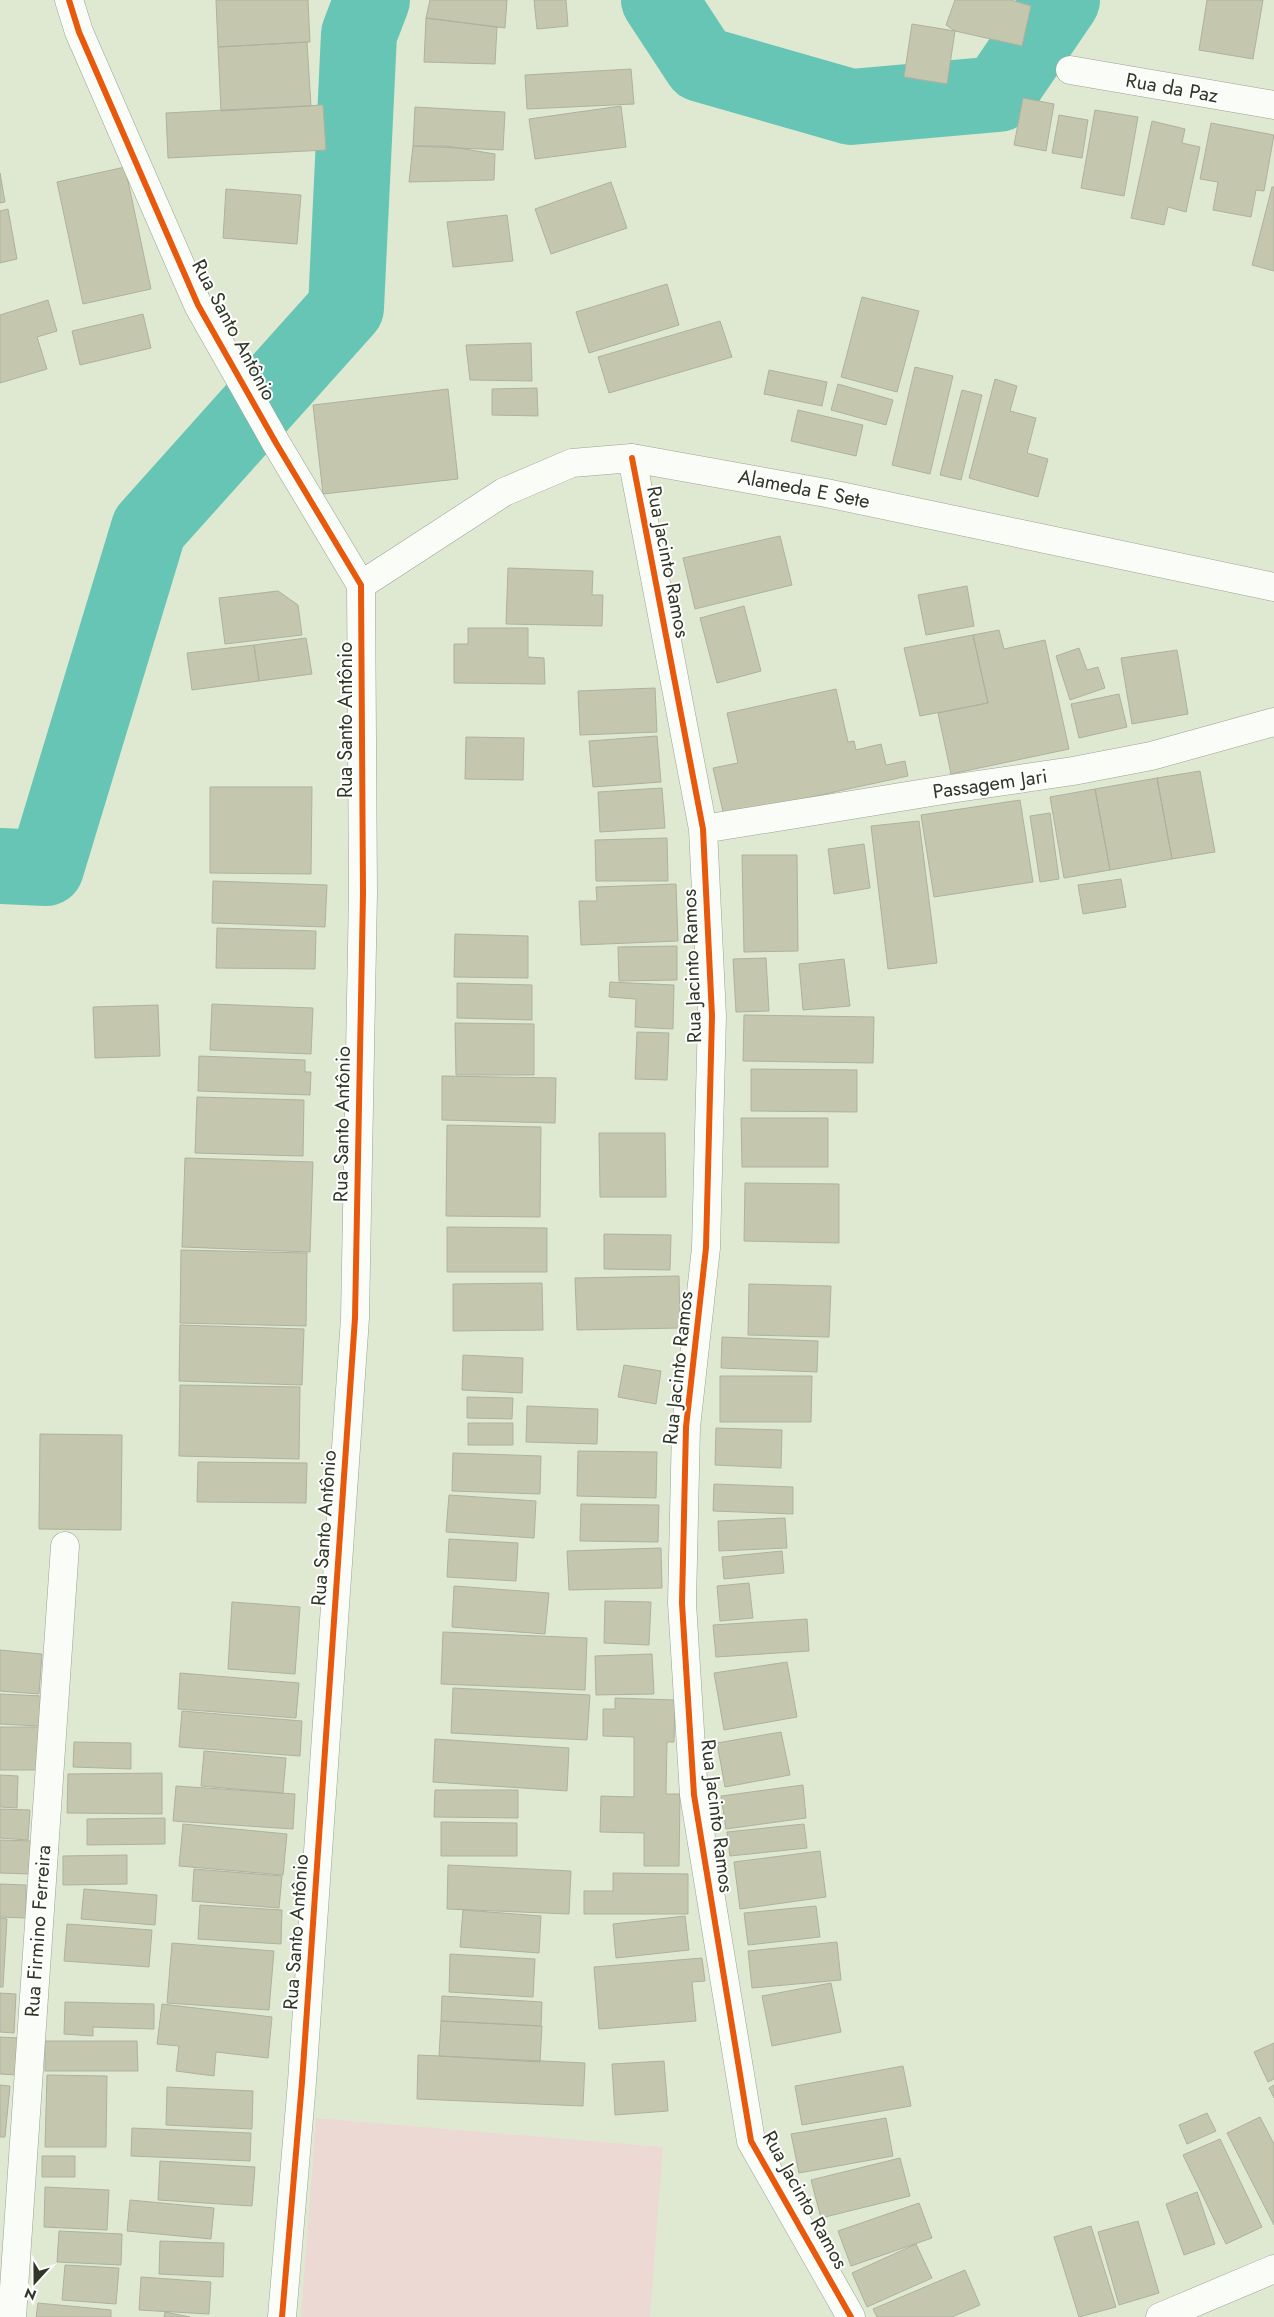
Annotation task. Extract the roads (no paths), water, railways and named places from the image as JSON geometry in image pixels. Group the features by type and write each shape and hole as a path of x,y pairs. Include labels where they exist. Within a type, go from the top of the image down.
{"street":[{"name":"Rua Santo Antônio","path":"69,0 79,32 198,305 276,443 361,585 363,893 355,1318 302,2082 282,2317"},
{"name":"Rua da Paz","path":"1070,70 1274,105"},
{"name":"Alameda E Sete","path":"361,585 504,492 572,463 632,458 826,493 1274,587"},
{"name":"Rua Jacinto Ramos","path":"632,458 703,829 712,1016 706,1248 686,1427 682,1603 694,1795 751,2141 851,2317"},
{"name":"Passagem Jari","path":"703,829 950,789 1073,772 1151,756 1274,722"},
{"name":"Rua Firmino Ferreira","path":"12,2317 65,1546"},
{"path":"1160,2317 1274,2269"}],"waterway":[{"path":"0,866 46,868 149,528 346,308 359,34 372,0"},
{"path":"659,0 701,64 851,107 998,94 1062,0"}]}
